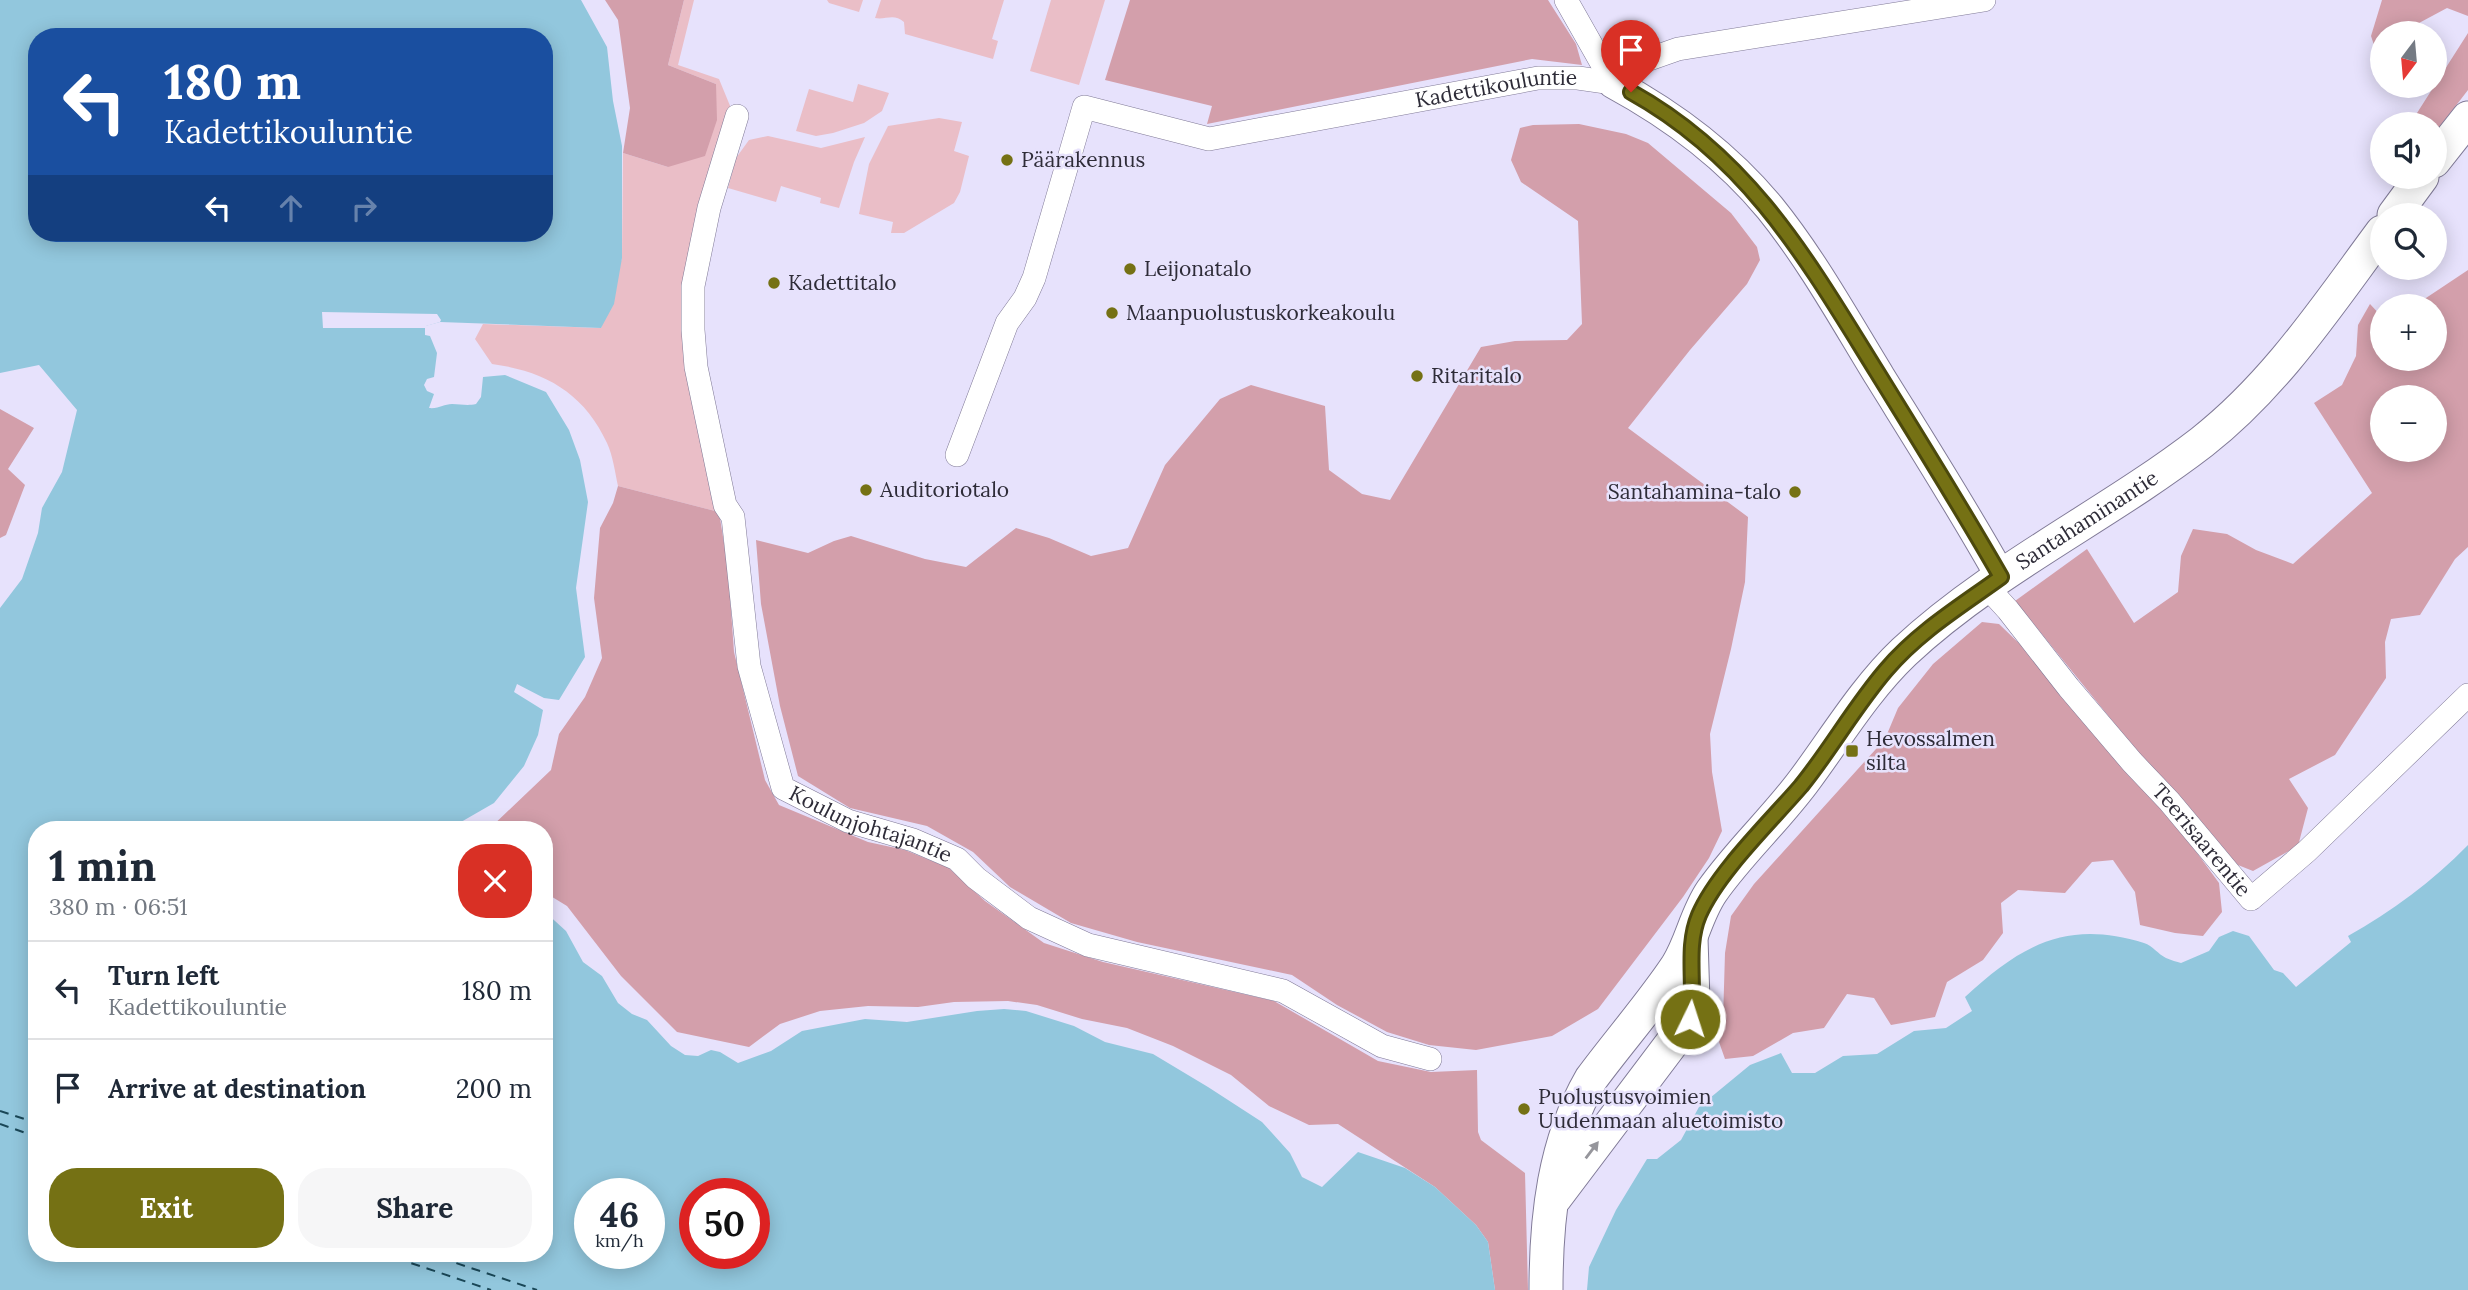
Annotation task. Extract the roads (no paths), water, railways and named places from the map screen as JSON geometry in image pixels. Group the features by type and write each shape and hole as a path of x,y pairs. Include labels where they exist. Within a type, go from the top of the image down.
{"main road":[{"path":"2447,145 2468,118"},
{"path":"2403,203 2414,189"},
{"name":"Santahaminantie","path":"1546,1290 1550,1205 1567,1131 1583,1094 1666,981 1691,938 1698,916 1713,889 1803,783 1886,670 1952,609 2204,441 2242,407 2288,359 2370,248"},
{"name":"Santahaminantie","path":"1550,1205 1690,1019 1693,1002 1691,938"}],"street":[{"path":"1566,0 1613,83 1641,62 1678,49 1984,0"},
{"name":"Kadettikouluntie","path":"957,455 1007,323 1025,298 1034,278 1084,107 1209,139 1538,78 1578,78 1613,83 1649,102 1727,162 1769,207 1806,257 1994,582"},
{"name":"Koulunjohtajantie","path":"737,116 709,208 693,286 693,330 696,367 707,426 725,505 733,517 749,666 783,788 848,821 913,839 957,859 976,878 1029,918 1088,945 1283,991 1382,1046 1430,1059"},
{"name":"Teerisaarentie","path":"1994,582 2008,610 2123,752 2169,801 2251,899 2307,851 2468,695"}],"water":[{"path":"0,0 581,0 607,47 613,101 622,146 622,258 614,304 601,328 440,322 425,326 425,335 430,336 437,353 434,377 427,379 424,385 427,391 434,394 429,408 449,404 473,405 481,397 483,377 505,375 546,392 569,430 580,460 588,502 576,588 585,657 559,700 544,698 517,684 514,692 543,710 538,735 524,766 494,803 463,821 28,821 28,1262 553,1262 553,919 566,931 583,962 602,976 618,1003 632,1014 647,1020 671,1046 685,1055 698,1056 711,1050 720,1052 738,1063 771,1051 802,1031 865,1019 907,1022 1004,1009 1026,1011 1074,1026 1105,1042 1153,1054 1262,1122 1290,1153 1302,1177 1322,1187 1358,1152 1405,1168 1435,1187 1476,1225 1488,1242 1495,1290 0,1290 0,608 22,579 38,533 42,508 62,472 77,410 39,365 0,373"},
{"path":"2468,845 2468,1290 1587,1290 1589,1267 1616,1210 1647,1159 1657,1159 1681,1140 1699,1107 1750,1065 1781,1053 1792,1073 1815,1073 1843,1056 1877,1054 1914,1031 1946,1028 1972,1011 1965,997 2006,963 2026,951 2068,936 2116,936 2144,943 2166,958 2181,963 2209,951 2219,937 2233,931 2249,936 2274,970 2283,973 2296,987 2351,942 2348,936 2411,895"}],"place":[{"name":"Päärakennus","path":"1007,160"},
{"name":"Leijonatalo","path":"1130,269"},
{"name":"Kadettitalo","path":"774,283"},
{"name":"Maanpuolustuskorkeakoulu","path":"1112,313"},
{"name":"Ritaritalo","path":"1417,376"},
{"name":"Auditoriotalo","path":"866,490"},
{"name":"Santahamina-talo","path":"1795,492"},
{"name":"Hevossalmen silta","path":"1852,751"},
{"name":"Puolustusvoimien Uudenmaan aluetoimisto","path":"1524,1109"}]}
